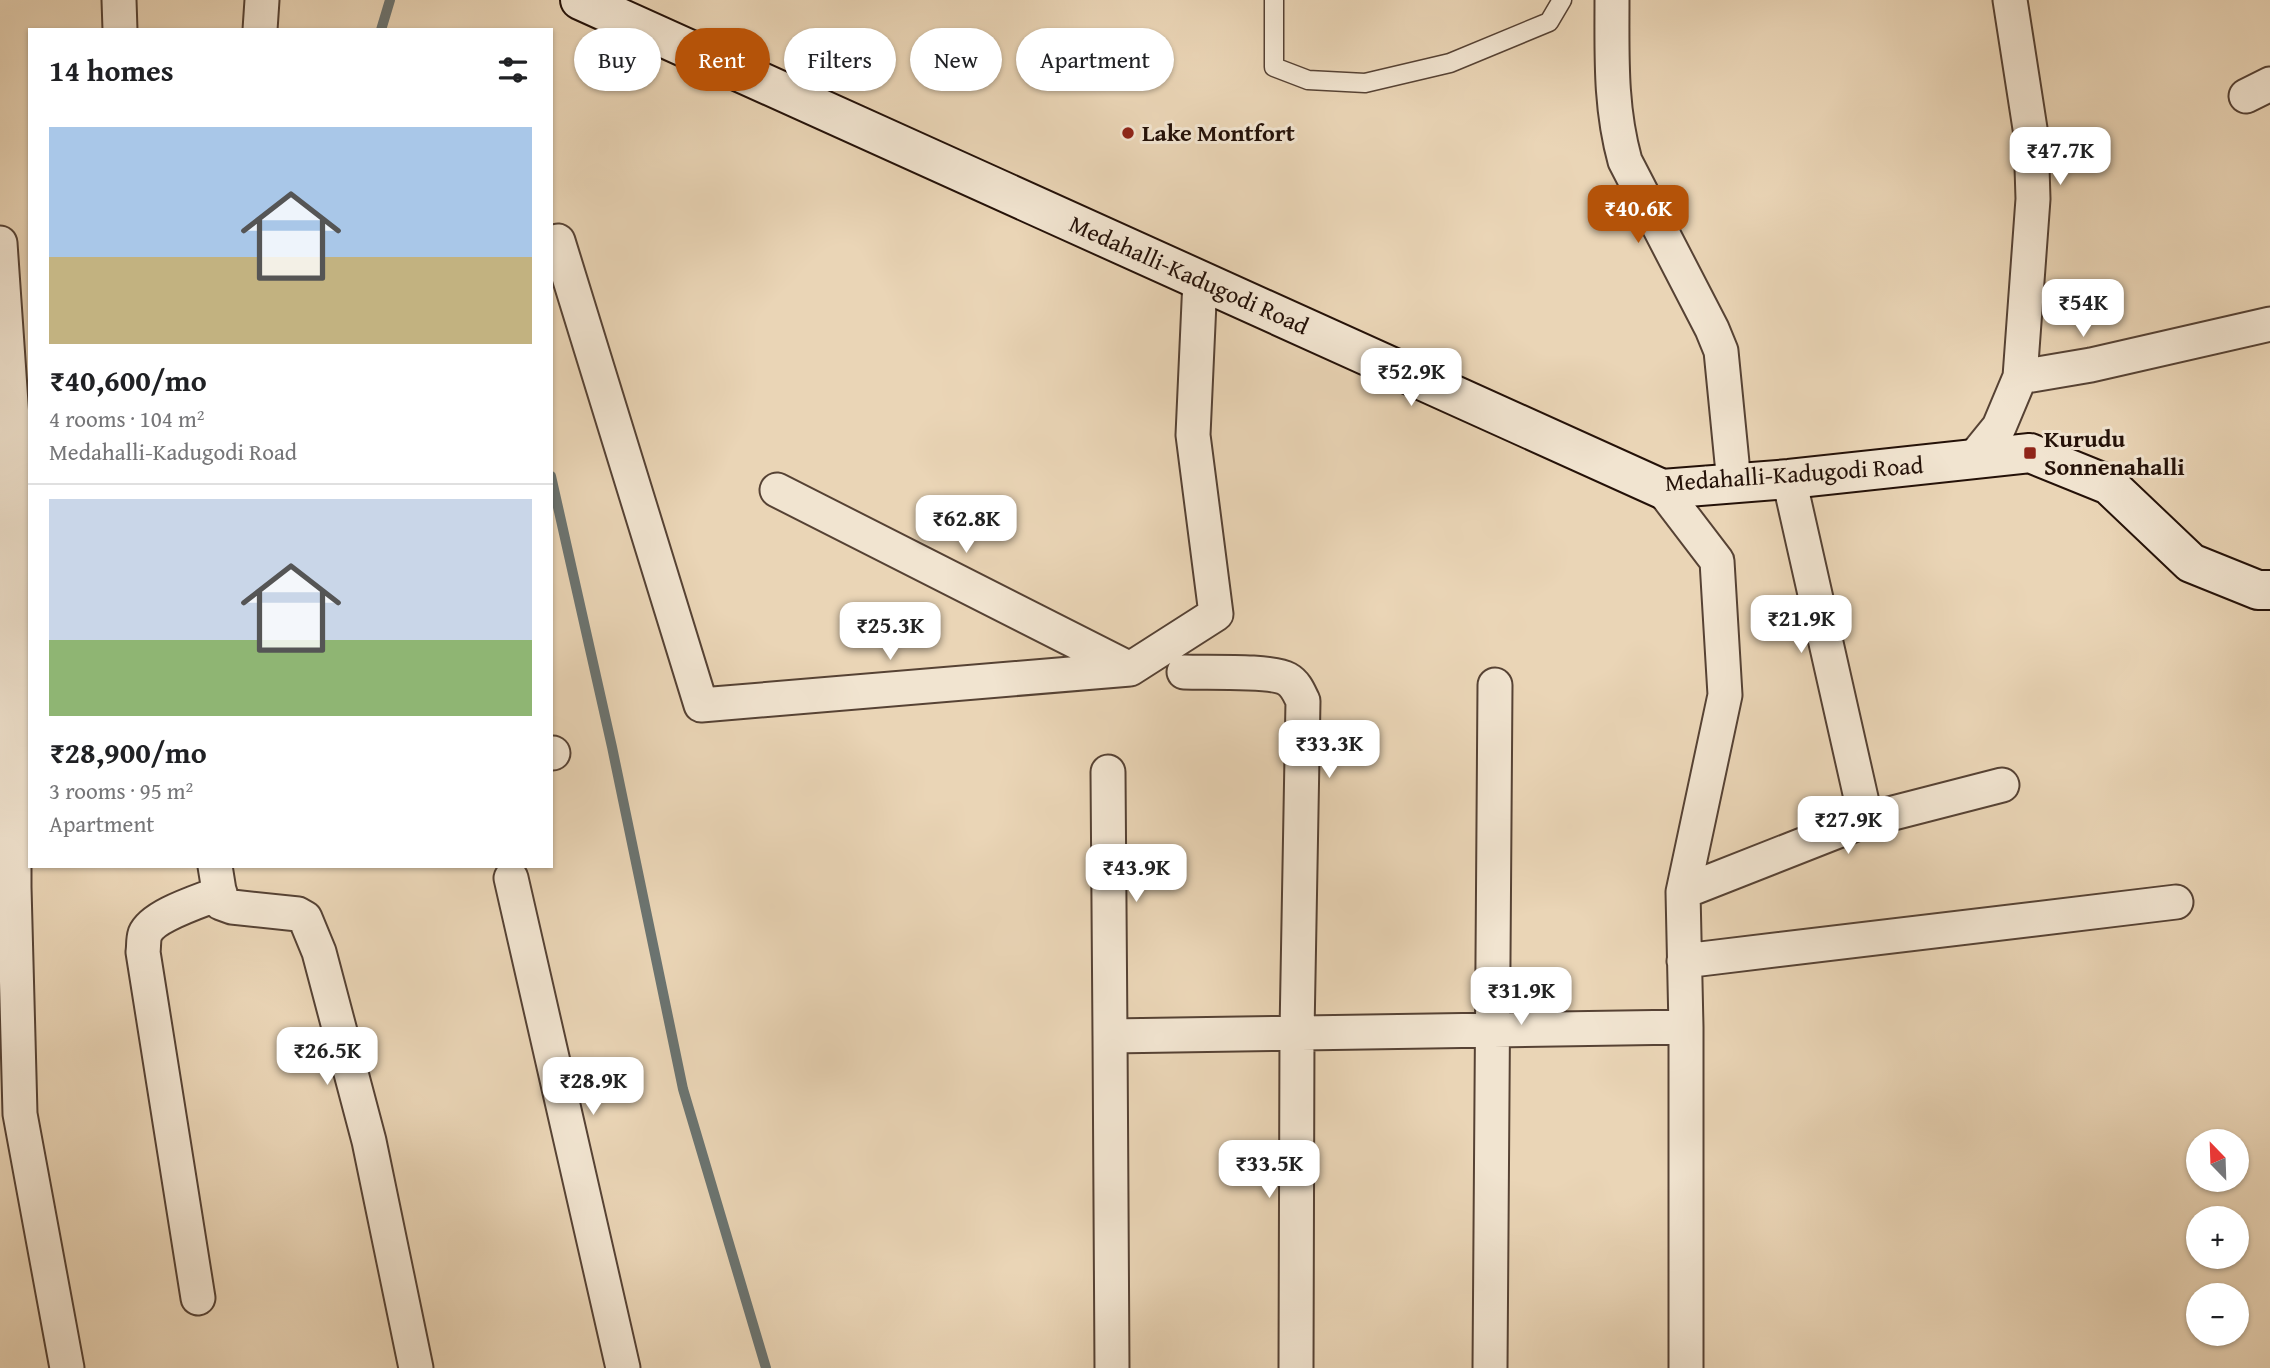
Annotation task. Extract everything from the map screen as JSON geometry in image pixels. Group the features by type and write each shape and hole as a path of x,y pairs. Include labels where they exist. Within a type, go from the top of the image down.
{"street":[{"path":"119,0 120,28"},
{"path":"260,28 262,0"},
{"name":"Medahalli-Kadugodi Road","path":"580,0 1662,489 1789,479 2030,453 2109,485 2192,563 2258,590 2270,590"},
{"path":"1612,0 1612,95 1616,131 1625,161 1721,351 1734,483"},
{"path":"1973,459 1999,427 2020,377 2033,200 2031,135 2010,0"},
{"path":"558,241 701,705 1130,669 1216,614 1192,435 1200,280"},
{"path":"0,243 14,447 14,887 20,1114 67,1368"},
{"path":"2020,377 2091,365 2270,324"},
{"path":"1789,479 1866,820"},
{"path":"1662,489 1717,561 1724,695 1683,892 1686,1027 1686,1368"},
{"path":"777,490 1130,669"},
{"path":"1184,672 1272,675 1287,679 1296,687 1303,701 1297,1032 1296,1368"},
{"path":"1490,1368 1495,685"},
{"path":"1108,772 1112,1368"},
{"path":"1683,892 1866,820 2002,785"},
{"path":"511,878 623,1368"},
{"path":"198,1298 143,952 146,932 155,921 217,880 221,903 232,907 298,914 305,918 310,929 319,952 369,1141 416,1368"},
{"path":"1684,961 2176,902"},
{"path":"1110,1036 1686,1027"}],"lane":[{"path":"1274,0 1274,67 1308,80 1365,83 1450,63 1549,22 1562,0"}],"waterway":[{"path":"382,28 390,0"},
{"path":"553,485 612,747 683,1089 766,1368"}],"place":[{"name":"Lake Montfort","path":"1128,133"},
{"name":"Kurudu Sonnenahalli","path":"2030,453"}]}
